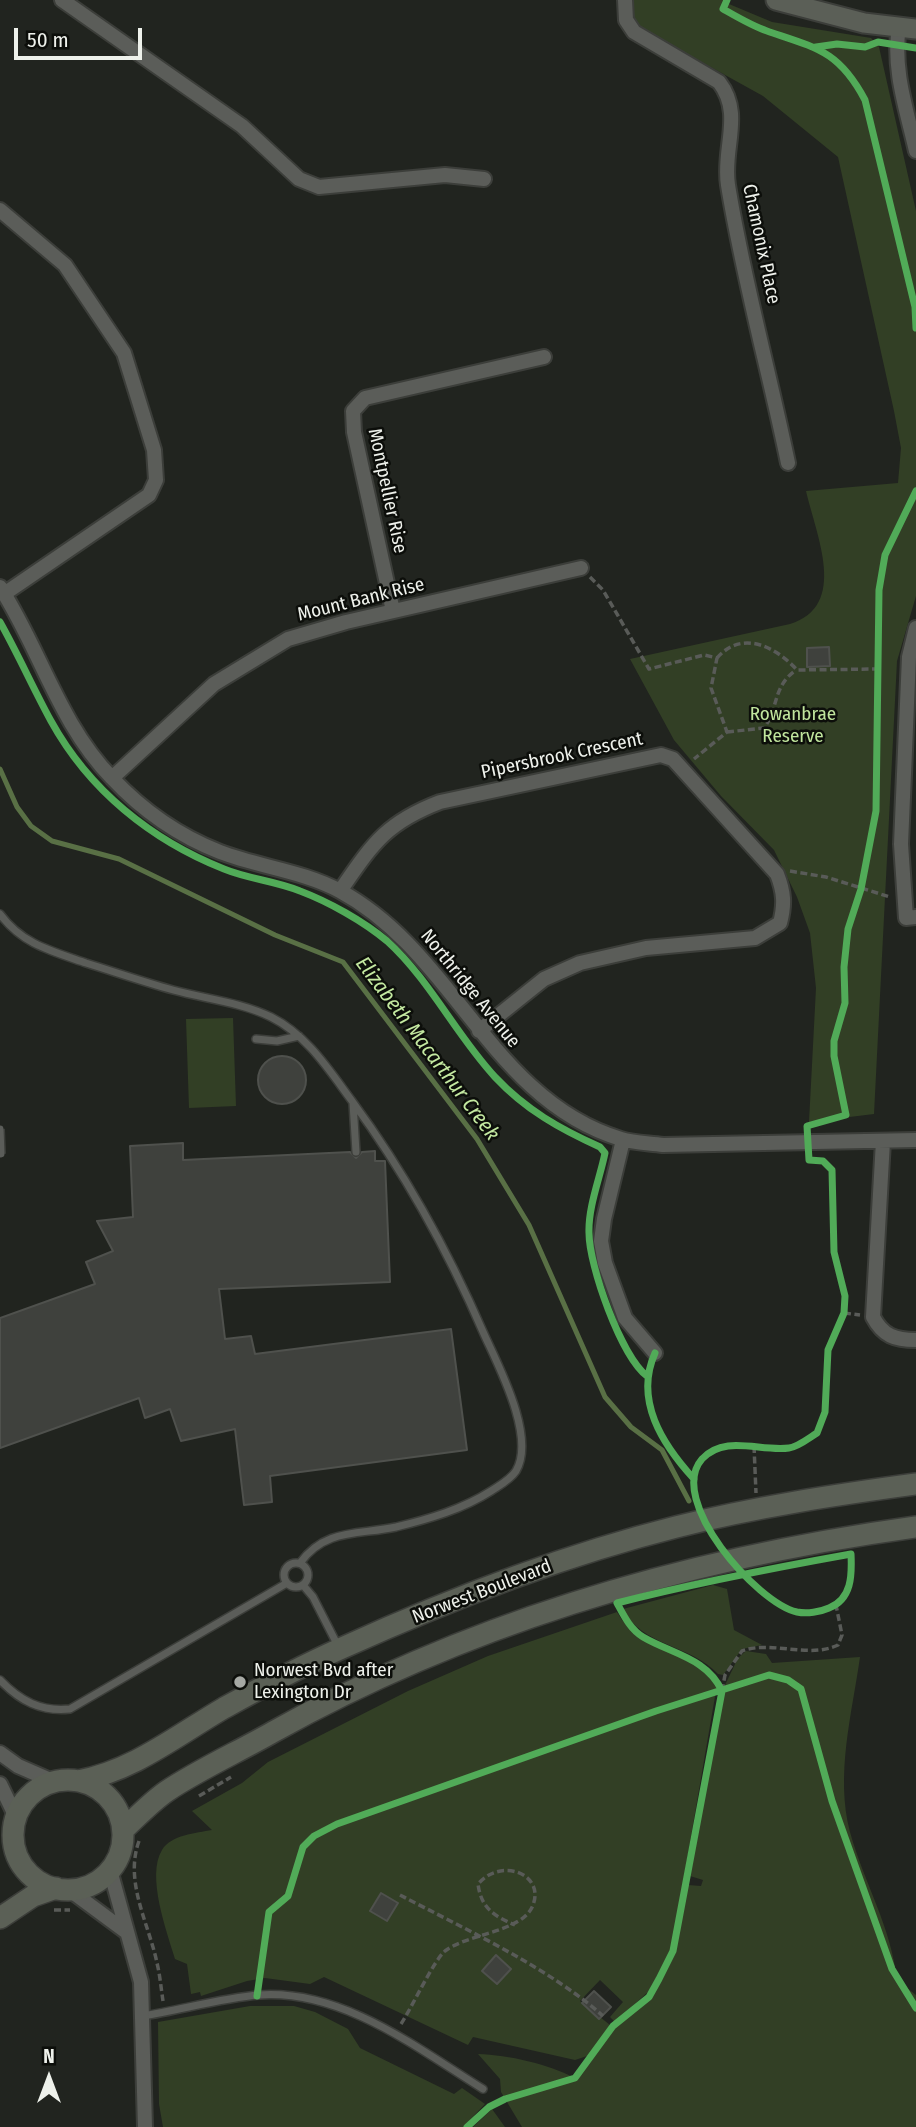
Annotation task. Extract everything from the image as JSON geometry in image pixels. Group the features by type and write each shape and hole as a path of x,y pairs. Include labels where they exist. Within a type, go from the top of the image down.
{"main road":[{"name":"Norwest Boulevard","path":"67,1782 122,1770 225,1708 340,1649 442,1604 516,1577 674,1527 747,1511 916,1484"},
{"name":"Norwest Boulevard","path":"132,1833 166,1792 373,1681 453,1645 531,1616 696,1567 759,1553 916,1527"},
{"path":"0,1845 13,1820 31,1796 67,1782 99,1789 111,1800 132,1833 110,1870 85,1887 67,1896 33,1896 0,1918"},
{"path":"13,1820 15,1854 24,1871 43,1885 67,1896"}],"street":[{"path":"62,0 242,125 299,179 319,187 445,176 484,179"},
{"name":"Chamonix Place","path":"625,0 626,20 634,32 719,82 728,93 733,121 728,183 789,463"},
{"path":"776,0 823,14 907,28 896,44 898,71 916,151"},
{"path":"0,210 65,265 124,354 154,450 156,480 149,495 2,590"},
{"name":"Montpellier Rise","path":"393,611 354,432 353,411 365,398 544,357"},
{"name":"Mount Bank Rise","path":"112,778 214,684 288,639 393,611 581,568"},
{"name":"Northridge Avenue","path":"2,590 65,714 90,753 112,778 178,833 220,852 311,879 340,891 409,942 479,1031 537,1094 588,1127 623,1140 663,1145 732,1146 809,1141 916,1140"},
{"path":"911,918 905,902 901,844 909,657 916,628"},
{"name":"Pipersbrook Crescent","path":"340,891 375,841 407,815 440,802 661,755 673,759 777,874 785,908 780,923 755,938 646,948 580,962 544,979 479,1031"},
{"path":"623,1140 601,1241 605,1263 625,1318 655,1353"},
{"path":"883,1141 873,1317 880,1329 890,1337 916,1340"},
{"path":"0,1753 18,1766 67,1782"},
{"path":"0,1784 13,1820"},
{"path":"110,1870 125,1931 139,1967 143,2016 145,2127"},
{"path":"67,1896 125,1931"}],"lane":[{"path":"0,914 10,928 35,946 174,990 257,1010 299,1036 353,1103 432,1223 454,1268 505,1379 521,1432 522,1456 514,1475 485,1495 417,1522 325,1539 300,1563"},
{"path":"256,1039 277,1041 299,1036"},
{"path":"353,1103 356,1152"},
{"path":"0,1129 1,1158"},
{"path":"292,1563 300,1563 309,1571 309,1579 303,1585 296,1588 287,1583 284,1577 285,1569 292,1563"},
{"path":"0,1681 23,1701 53,1711 70,1709 287,1583"},
{"path":"303,1585 313,1597 340,1649"},
{"path":"143,2016 260,1995 300,1997 359,2015 484,2089"}],"path":[{"path":"581,568 603,590 649,669 704,655 717,658"},
{"path":"727,732 712,688 717,658 724,650 740,643 757,643 783,655 797,670"},
{"path":"683,770 727,732 764,728 771,720 773,700 787,677 797,670 878,669"},
{"path":"777,874 792,870 905,902"},
{"path":"857,902 864,876"},
{"path":"839,1325 845,1304"},
{"path":"743,1446 766,1447"},
{"path":"747,1511 754,1446"},
{"path":"824,1610 845,1597"},
{"path":"720,1694 726,1675 742,1651 756,1648 808,1649 838,1644 842,1635 836,1605"},
{"path":"715,1674 720,1694"},
{"path":"720,1694 733,1686"},
{"path":"197,1796 222,1785 239,1770"},
{"path":"132,1833 138,1893 157,1962 165,2013"},
{"path":"395,2035 443,1952 475,1935 515,1925 526,1916 534,1904 534,1891 528,1879 514,1871 499,1869 486,1874 478,1884 480,1895 494,1916 515,1925"},
{"path":"119,1905 138,1893"},
{"path":"400,1895 475,1935 585,2000 603,2016"},
{"path":"51,1911 63,1908 67,1896"}],"green space":[{"name":"Rowanbrae Reserve","path":"631,0 730,0 729,4 772,22 871,38 879,47 916,211 916,596 897,661 874,1114 809,1122 816,988 810,933 797,897 774,850 721,796 674,740 630,659 790,624 808,615 819,602 824,586 824,567 806,491 898,483 901,448 894,411 838,157 763,96 642,29 630,13"},
{"path":"233,1018 236,1106 189,1108 186,1019"},
{"path":"713,1585 727,1589 734,1630 762,1645 742,1649 723,1675 695,1657 642,1631 623,1609"},
{"path":"617,1612 626,1625 638,1635 694,1664 707,1673 717,1685 673,1941 688,1885 701,1886 703,1880 690,1876 725,1685 738,1658 746,1651 766,1654 772,1663 860,1657 846,1744 846,1810 856,1851 889,1941 897,1980 916,1995 916,2127 522,2127 501,2092 500,2079 478,2054 528,2061 575,2078 619,2019 646,1996 661,1979 671,1952 648,1992 615,2022 610,2017 623,2002 600,1980 580,2001 610,2025 590,2055 575,2060 473,2037 468,2045 324,1977 310,1984 265,1978 201,1996 200,1992 191,1994 187,1964 175,1959 167,1934 156,1874 162,1850 171,1841 212,1830 192,1811 242,1783 268,1762 408,1691 488,1656"},
{"path":"250,2006 294,2006 315,2012 348,2029 360,2048 454,2094 462,2088 485,2104 463,2127 163,2127 159,2104 158,2022"},
{"path":"492,2109 505,2127 473,2127"}],"building":[{"path":"829,647 830,666 807,667 807,648"},
{"path":"282,1056 299,1063 306,1080 299,1097 282,1104 265,1097 258,1080 265,1063"},
{"path":"183,1143 183,1160 350,1152 356,1158 362,1152 375,1151 375,1161 385,1161 390,1282 219,1289 225,1339 251,1336 255,1354 451,1329 467,1450 270,1476 272,1502 244,1505 235,1429 181,1441 170,1409 145,1418 139,1398 0,1448 0,1318 95,1284 86,1262 113,1251 97,1221 133,1217 130,1146"},
{"path":"381,1893 398,1903 387,1921 370,1911"},
{"path":"496,1955 511,1969 497,1984 482,1971"},
{"path":"594,1991 611,2007 599,2019 582,2003"}],"waterway":[{"name":"Elizabeth Macarthur Creek","path":"0,769 17,807 31,826 52,841 119,859 275,935 343,962 477,1139 529,1225 605,1397 631,1427 662,1450 689,1501"}],"cycle path":[{"path":"727,0 723,9 761,29 813,47 836,61 865,100 915,307 916,328"},
{"path":"816,47 837,44 865,47 878,42 916,48"},
{"path":"467,2127 489,2107 505,2099 575,2078 613,2026 649,1997 673,1951 722,1691 698,1664 638,1634 617,1603 734,1576 763,1570 851,1554 849,1586 837,1604 822,1611 801,1613 780,1605 760,1590 740,1570 721,1548 696,1499 694,1477 702,1459 721,1447 778,1449 800,1444 817,1433 825,1412 828,1350 844,1313 845,1296 834,1252 832,1170 823,1161 809,1160 807,1126 846,1115 834,1056 834,1041 845,1003 844,967 848,929 861,889 876,811 879,590 885,555 916,491"},
{"path":"0,622 66,746 103,791 124,810 147,828 197,857 233,872 311,895 367,926 387,941 417,973 481,1061 507,1089 544,1118 600,1147 605,1153 590,1213 590,1248 600,1287 617,1331 627,1350 647,1376"},
{"path":"655,1353 649,1370 650,1404 662,1436 694,1479"},
{"path":"257,1996 269,1912 288,1896 303,1847 314,1836 337,1824 656,1711 769,1675 788,1680 801,1689 832,1801 892,1969 916,2008"}],"place":[{"name":"Norwest Bvd after Lexington Dr","path":"240,1682"}]}
